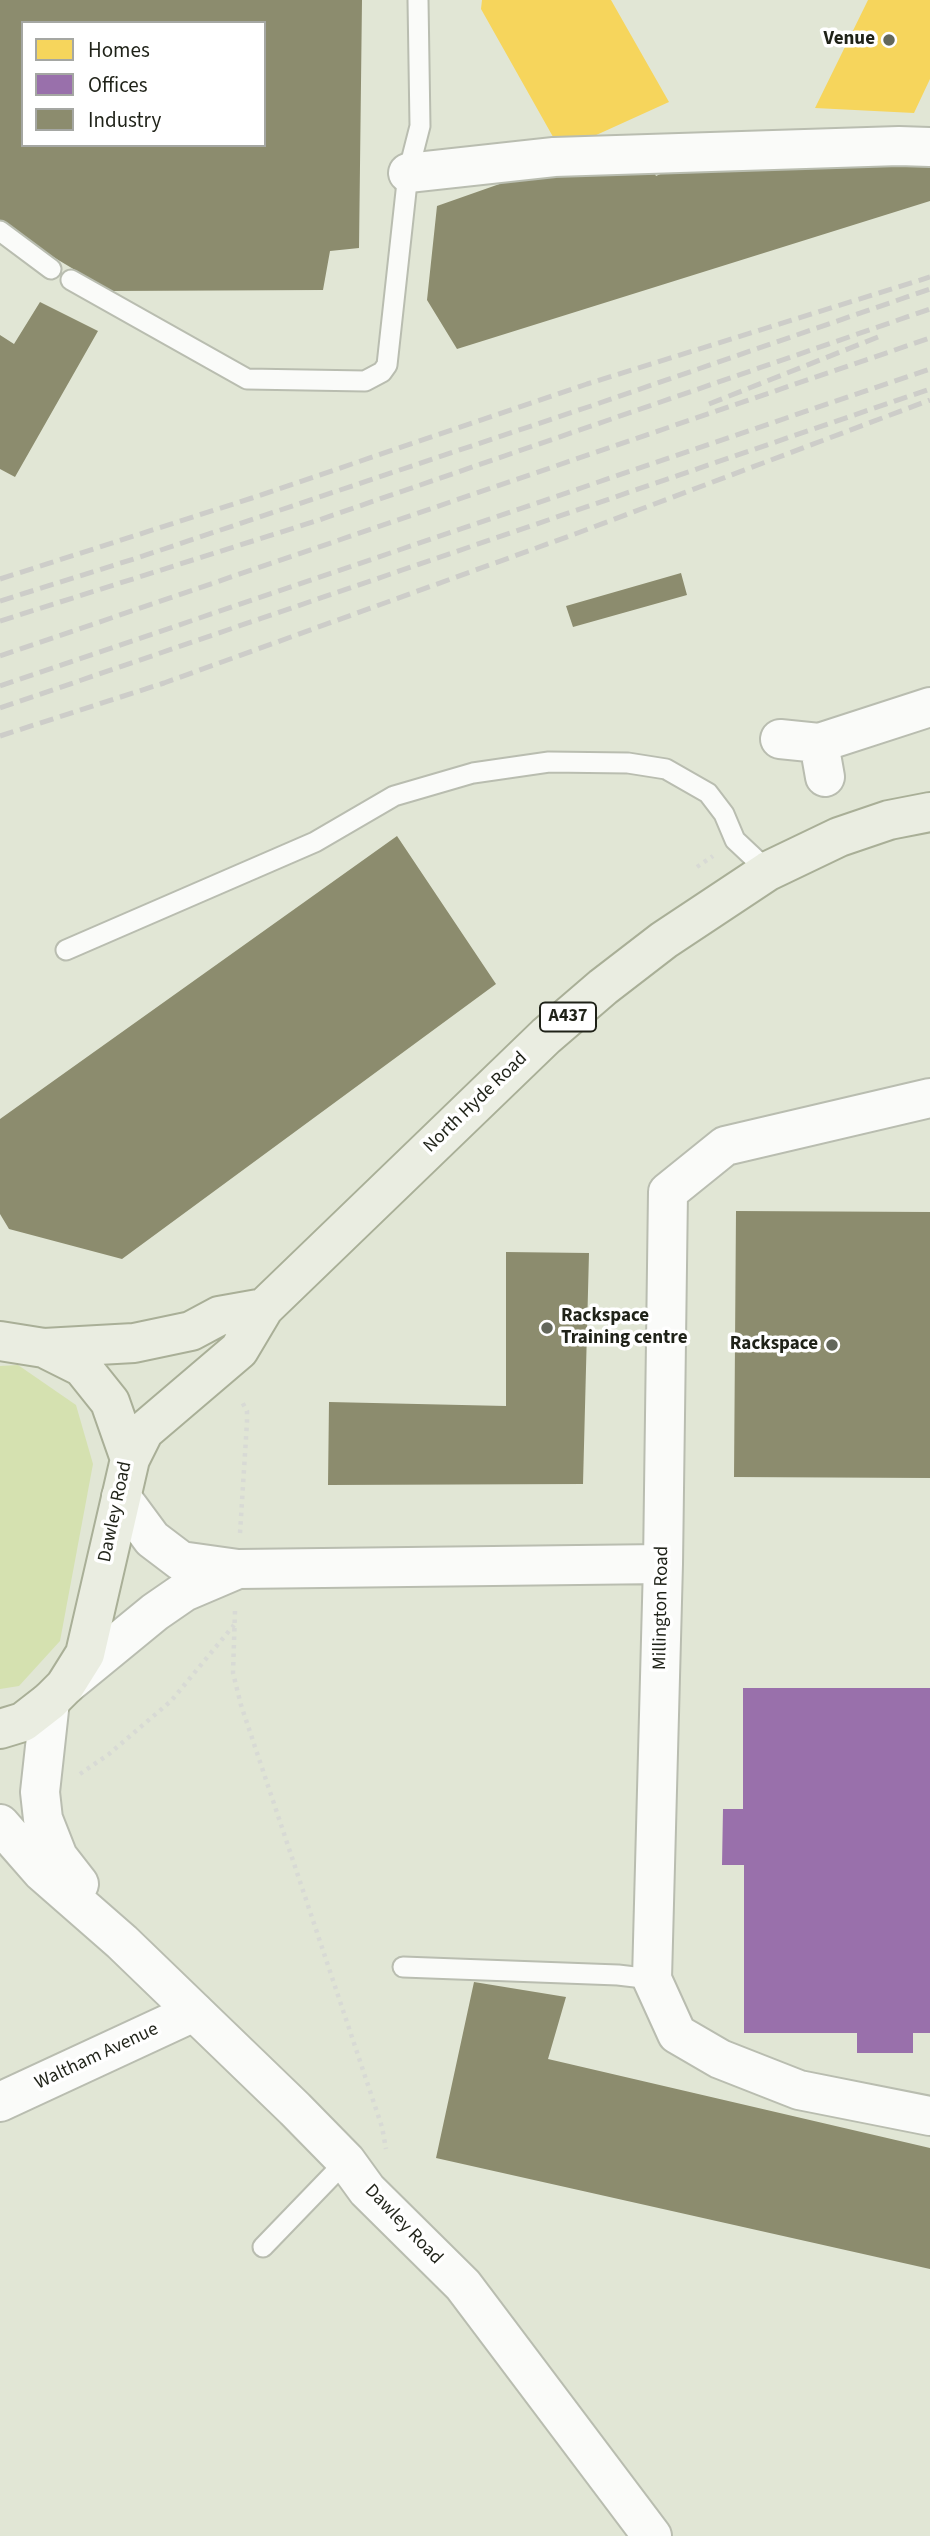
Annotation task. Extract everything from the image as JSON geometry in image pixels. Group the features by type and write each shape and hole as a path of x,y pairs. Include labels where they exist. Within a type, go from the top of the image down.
{"main road":[{"name":"North Hyde Road","path":"130,1459 144,1431 239,1350 264,1308 574,1011 664,940 768,871 839,837 889,820 930,812"},
{"path":"44,1348 134,1342 191,1331 219,1316 264,1308"},
{"name":"Dawley Road","path":"0,1342 44,1348 82,1367 110,1402 130,1459 85,1654 57,1693 23,1722 0,1729"}],"street":[{"path":"408,173 554,157 930,147"},
{"path":"780,739 822,760 930,707"},
{"name":"Millington Road","path":"930,1098 725,1146 668,1192 663,1564 652,1979 677,2034 720,2059 799,2090 930,2116"},
{"path":"121,1497 152,1539 181,1561 239,1554 663,1564"},
{"path":"57,1693 155,1612 239,1554"},
{"name":"Dawley Road","path":"57,1693 40,1792 43,1819 58,1857 122,1942"},
{"name":"Dawley Road","path":"0,1824 42,1872 122,1942 194,2012 463,2285 652,2536"},
{"name":"Waltham Avenue","path":"0,2102 194,2012"}],"lane":[{"path":"71,280 247,379 365,381 382,372 387,365 408,173 420,126 418,0"},
{"path":"0,231 51,269"},
{"path":"65,950 315,842 394,796 473,773 549,762 628,763 666,769 708,793 724,814 735,840 768,871"},
{"path":"403,1967 652,1979"},
{"path":"263,2247 357,2175"}],"path":[{"path":"234,1393 247,1411 239,1554"},
{"path":"77,1776 109,1754 171,1701 234,1625 233,1673 242,1705 386,2143 385,2160 379,2173 357,2175"}],"green space":[{"path":"18,1365 76,1405 93,1464 60,1641 19,1686 0,1689 0,1366"}],"building: Homes":[{"path":"482,0 611,0 669,102 561,151 481,9"},
{"name":"Venue","path":"868,0 930,0 930,79 914,113 815,108"}],"building: Offices":[{"path":"743,1688 930,1688 930,2033 913,2033 913,2053 857,2053 857,2033 744,2033 744,1865 722,1865 723,1809 743,1809"}],"building: Industry":[{"path":"0,0 362,0 359,248 330,251 323,290 110,291 0,225"},
{"path":"636,136 656,176 709,152 930,166 930,201 457,349 427,300 437,206"},
{"path":"40,302 98,331 15,477 0,469 0,335 14,344"},
{"path":"681,573 687,595 573,627 566,606"},
{"path":"397,836 496,984 122,1259 9,1229 0,1214 0,1119"},
{"name":"Rackspace","path":"736,1211 930,1212 930,1478 734,1477"},
{"name":"Rackspace Training centre","path":"506,1252 589,1253 583,1484 328,1485 329,1402 506,1406"},
{"path":"474,1982 566,1997 548,2059 930,2148 930,2269 436,2158"}],"railway":[{"path":"0,579 252,498 587,384 930,277"},
{"path":"0,601 591,406 930,289"},
{"path":"0,621 316,521 930,309"},
{"path":"709,404 878,337"},
{"path":"0,656 930,338"},
{"path":"0,686 930,369"},
{"path":"0,708 930,389"},
{"path":"0,736 164,683 575,534 930,400"}],"place":[{"name":"Venue","path":"889,40"},
{"name":"Rackspace Training centre","path":"547,1328"},
{"name":"Rackspace","path":"832,1345"}]}
